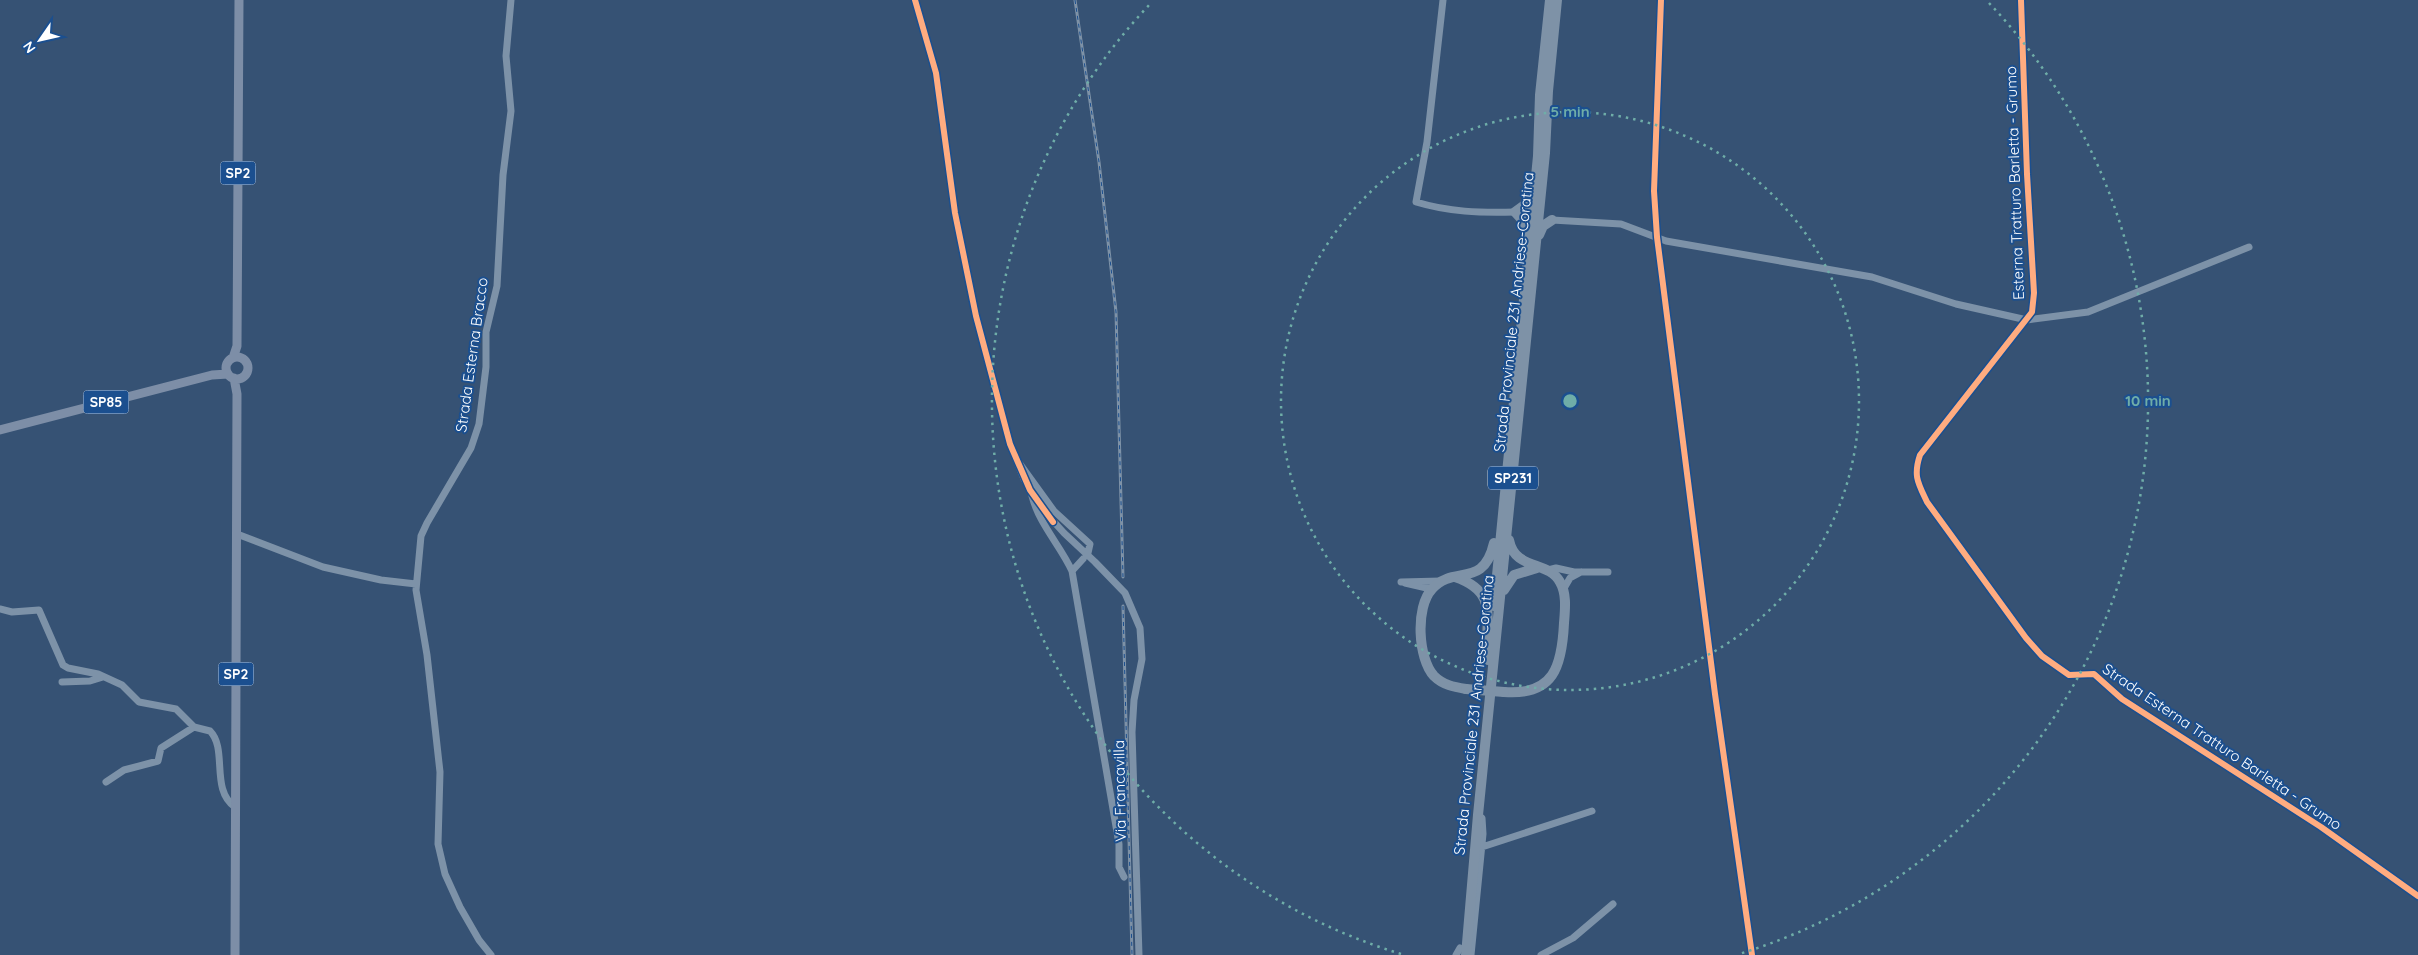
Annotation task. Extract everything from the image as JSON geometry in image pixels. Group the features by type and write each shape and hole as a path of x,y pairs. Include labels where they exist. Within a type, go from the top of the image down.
{"highway":[{"name":"Strada Provinciale 231 Andriese-Coratina","path":"1460,953 1478,815 1532,290 1541,155 1540,95 1550,0"},
{"name":"Strada Provinciale 231 Andriese-Coratina","path":"1460,953 1522,309 1541,155 1557,0"},
{"path":"1522,309 1520,291 1525,228 1522,219 1515,212 1523,208 1528,199 1532,161 1541,155"},
{"path":"1532,290 1539,233 1552,220 1545,216 1542,209 1541,155"},
{"path":"1500,537 1495,541 1489,561 1479,571 1441,581 1431,589 1424,606 1421,640 1428,667 1442,682 1454,687 1504,692 1528,692 1540,687 1552,677 1559,666 1564,638 1565,608 1563,590 1558,578 1544,569 1528,564 1513,551 1509,539 1510,514"},
{"path":"1501,598 1506,586 1514,575 1544,569"},
{"path":"1454,577 1473,584 1484,599 1488,609 1486,644 1488,660"}],"main road":[{"name":"SP2","path":"239,0 238,346 243,359"},
{"name":"SP2","path":"230,361 238,346"},
{"path":"243,359 248,368 235,376 230,361 243,359"},
{"name":"SP85","path":"212,375 230,361"},
{"name":"SP85","path":"0,430 212,375 235,376"},
{"name":"SP2","path":"235,376 238,394 235,955"}],"street":[{"name":"Strada Esterna Bracco","path":"491,955 479,940 460,907 445,874 438,844 440,772 435,713 417,603 416,584 421,536 427,522 471,448 479,424 486,367 486,332 497,286 503,175 511,111 506,56 511,0"},
{"path":"915,0 936,73 941,122 976,316 1010,444 1030,490 1072,571 1119,844 1119,867 1124,878"},
{"path":"1443,0 1431,114 1416,202 1440,209 1464,212 1515,212"},
{"name":"Esterna Tratturo Barletta - Grumo","path":"1999,600 1926,502 1915,470 1920,455 2032,312 2034,293 2027,174 2021,0"},
{"path":"1552,220 1621,224 1666,241 1872,277 1956,304 2027,320 2088,312 2249,247"},
{"path":"1016,460 1028,472 1054,512 1090,544 1088,553"},
{"name":"Via Francavilla","path":"1042,513 1095,562 1125,593 1140,628 1142,660 1133,712 1135,860 1139,955"},
{"path":"237,534 323,567 381,580 416,584"},
{"path":"1072,571 1082,559"},
{"path":"1544,569 1556,568 1574,571 1608,572"},
{"path":"1558,578 1574,571"},
{"path":"1563,590 1574,571"},
{"path":"1415,584 1441,581"},
{"path":"1415,584 1431,589"},
{"path":"1415,584 1424,606"},
{"name":"Strada Esterna Tratturo Barletta - Grumo","path":"1999,600 2026,638 2042,656 2061,670 2070,675 2094,674 2122,699 2321,827 2418,896"},
{"path":"0,609 12,612 39,610 63,665 122,685 139,702 176,709 194,727 210,731 213,734 221,771 223,794 229,803 235,807"},
{"path":"62,682 103,677"},
{"path":"106,782 124,770 158,761 161,748 194,727"},
{"path":"1482,847 1592,811"},
{"path":"1471,955 1482,847 1483,822 1478,815"},
{"path":"1542,955 1572,938 1612,904"}],"railway":[{"path":"1075,0 1099,162 1116,312 1123,577"},
{"path":"1123,606 1132,955"}],"cycle path":[{"path":"915,0 936,73 955,213 976,316 1010,444 1030,490 1053,522"},
{"path":"1661,0 1654,191 1657,237 1715,694 1752,955"},
{"path":"2021,0 2027,174 2034,293 2032,312 1920,455 1917,474 1921,490 1927,502 2026,638 2042,656 2069,675 2094,674 2122,699 2321,827 2418,896"}]}
